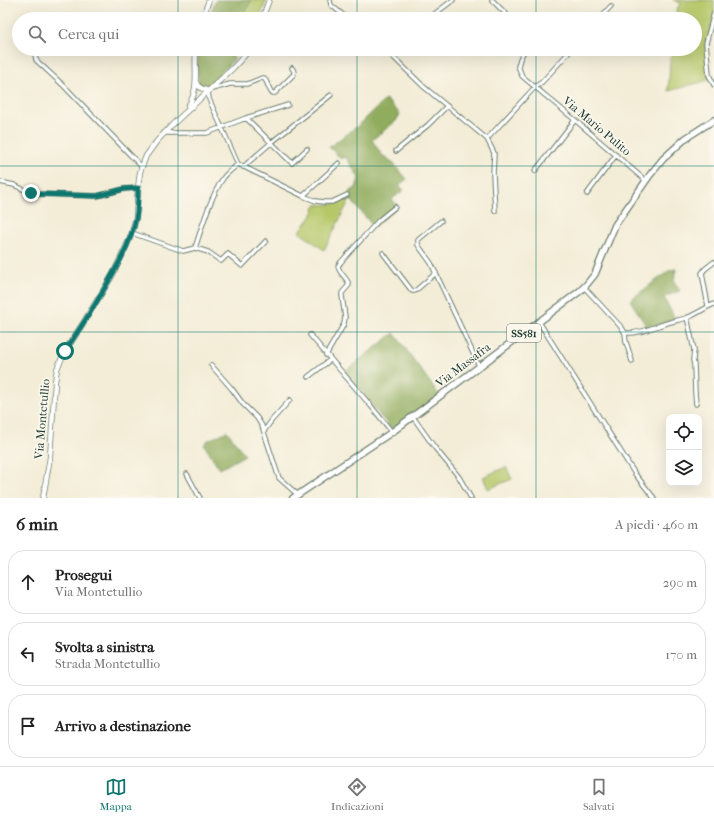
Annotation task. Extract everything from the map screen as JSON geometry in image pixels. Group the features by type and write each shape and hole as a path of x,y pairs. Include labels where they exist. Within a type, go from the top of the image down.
{"main road":[{"path":"708,124 714,115"},
{"name":"Via Massafra","path":"295,497 413,417 584,287 595,274 615,225 646,180 680,143 714,120"}],"street":[{"path":"204,12 209,0"},
{"path":"265,12 269,0"},
{"path":"330,0 331,6 339,12"},
{"path":"438,12 454,0"},
{"path":"492,0 504,12"},
{"path":"605,12 611,6"},
{"path":"714,13 706,43 709,75 714,85"},
{"path":"35,56 36,60 64,86 142,166"},
{"path":"184,113 191,103 195,91 196,56"},
{"path":"184,113 244,56"},
{"path":"392,56 424,87 487,139 494,153 493,174 495,211"},
{"name":"Via Mario Pulito","path":"522,56 518,66 522,76 646,180"},
{"path":"487,139 566,56"},
{"path":"195,91 210,90 230,84 247,84 264,78 271,92 274,93 294,74 292,68"},
{"path":"196,82 201,88 210,90"},
{"path":"210,90 209,99 221,128 238,164 243,168 316,201 332,202 347,195"},
{"path":"195,91 198,96 207,97 209,99"},
{"path":"243,168 272,142 331,95"},
{"path":"164,133 207,133 246,118 288,105"},
{"path":"396,151 428,125 446,106"},
{"name":"Via Montetullio","path":"43,498 50,457 57,369 65,351 112,276 132,234 136,217 138,188 142,166 146,156 164,133 184,113"},
{"path":"246,118 292,163 307,149"},
{"path":"535,172 575,120"},
{"path":"587,194 616,155"},
{"path":"303,196 339,163"},
{"path":"195,248 207,213 220,184 225,176 238,164"},
{"path":"0,182 14,185 31,193 37,194 97,196 124,189 138,188"},
{"path":"326,355 344,324 345,319 342,293 349,283 339,271 338,266 379,220 395,207"},
{"path":"441,221 418,240 418,245 431,263 479,366"},
{"path":"132,234 183,251 195,248 208,252 221,262 228,254 242,266 266,242"},
{"path":"383,253 412,291 415,291 436,273"},
{"path":"708,306 702,273 703,270 714,262"},
{"path":"584,287 622,328 625,333 626,342 632,361"},
{"path":"625,333 647,330 687,317 714,304"},
{"path":"687,317 694,350 692,362 694,365 696,404"},
{"path":"539,322 635,474 654,498"},
{"path":"310,335 392,432"},
{"path":"308,377 330,360"},
{"path":"211,365 243,404 257,418 264,431 279,478 295,497"},
{"path":"264,431 290,400"},
{"path":"413,417 435,448 459,477 471,498"},
{"path":"187,474 200,498"}],"green space":[{"path":"216,0 251,0 244,12 211,12"},
{"path":"251,0 267,0 262,12 244,12"},
{"path":"673,0 714,0 714,17 706,50 709,80 668,91 670,56 702,56 702,12 676,12 681,3"},
{"path":"198,56 233,56 234,60 208,85 199,84 197,66"},
{"path":"386,99 400,114 396,121 372,140 382,155 391,161 407,179 399,185 404,190 392,199 398,206 374,227 350,199 349,192 356,188 359,178 346,157 341,159 329,147 359,125"},
{"path":"350,199 324,250 299,232 311,217 316,205 332,204"},
{"path":"676,269 674,281 680,291 664,297 675,319 648,329 630,300 670,270"},
{"path":"394,333 440,396 392,430 344,372"},
{"path":"227,431 245,455 220,469 204,445 207,441"},
{"path":"506,467 512,479 488,489 483,477"}],"route":[{"path":"31,193 97,196 124,189 138,188 138,204 132,234 112,276 65,351"}]}
